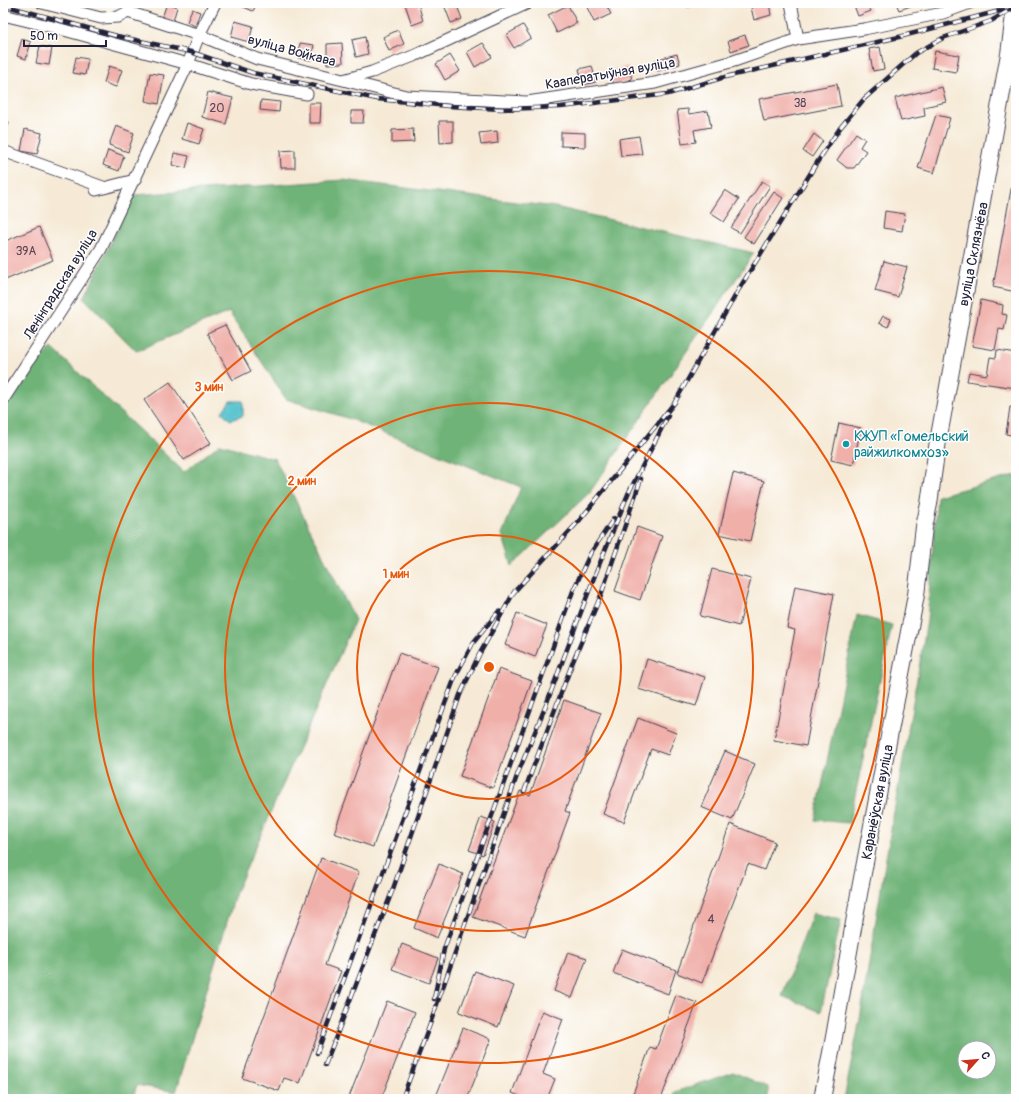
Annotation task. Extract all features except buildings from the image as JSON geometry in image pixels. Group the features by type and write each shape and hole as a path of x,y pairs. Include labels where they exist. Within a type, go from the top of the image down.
{"main road":[{"name":"вуліца Склязнёва","path":"929,504 937,447 1009,54 1015,6 1014,3"},
{"name":"Каранёўская вуліца","path":"822,1099 836,1029 859,894 916,595 924,527 929,504"}],"street":[{"name":"вуліца Войкава","path":"42,3 101,18 118,17 126,7 257,59 343,80 372,72 416,55 528,3"},
{"name":"Ленінградская вуліца","path":"3,400 101,249 135,180 188,64 199,35 215,3"},
{"path":"791,3 798,39"},
{"name":"Кааператыўная вуліца","path":"343,80 406,96 527,102 656,83 734,61 798,39 864,29 943,13 970,3"},
{"path":"3,15 53,27 188,64 251,84 307,94"},
{"path":"3,151 100,189 135,180"}],"green space":[{"path":"343,180 555,207 754,253 590,492 512,566 502,534 521,487 350,419 286,399 229,312 136,351 84,298 134,195"},
{"path":"52,348 184,472 220,444 275,459 355,620 236,892 176,1092 137,1085 132,1099 3,1099 3,390"},
{"path":"1016,475 1016,1099 844,1099 860,1019 927,621 937,496"},
{"path":"857,615 892,625 849,823 815,820"},
{"path":"813,913 841,920 821,1012 782,996"},
{"path":"733,1072 768,1087 768,1099 673,1099 675,1092"}],"water":[{"path":"230,401 243,401 243,416 230,420 222,412"}],"railway":[{"path":"3,5 117,36 191,52 253,73 377,99 448,106 501,109 561,107 668,94 725,77 899,37 1003,10"},
{"path":"325,1065 393,889 460,695 479,655 514,592 579,521 675,402 739,289 818,161 840,128 864,99 916,53 943,38 991,21 1015,7"},
{"path":"402,1099 429,1027 518,773 546,705 595,575 628,494 668,416"},
{"path":"524,792 572,664 601,595 641,479"},
{"path":"434,999 444,949 573,591 590,554 614,518"},
{"path":"317,1053 455,677 473,643 499,611"}],"place":[{"name":"КЖУП «Гомельский райжилкомхоз»","path":"846,444"}]}
